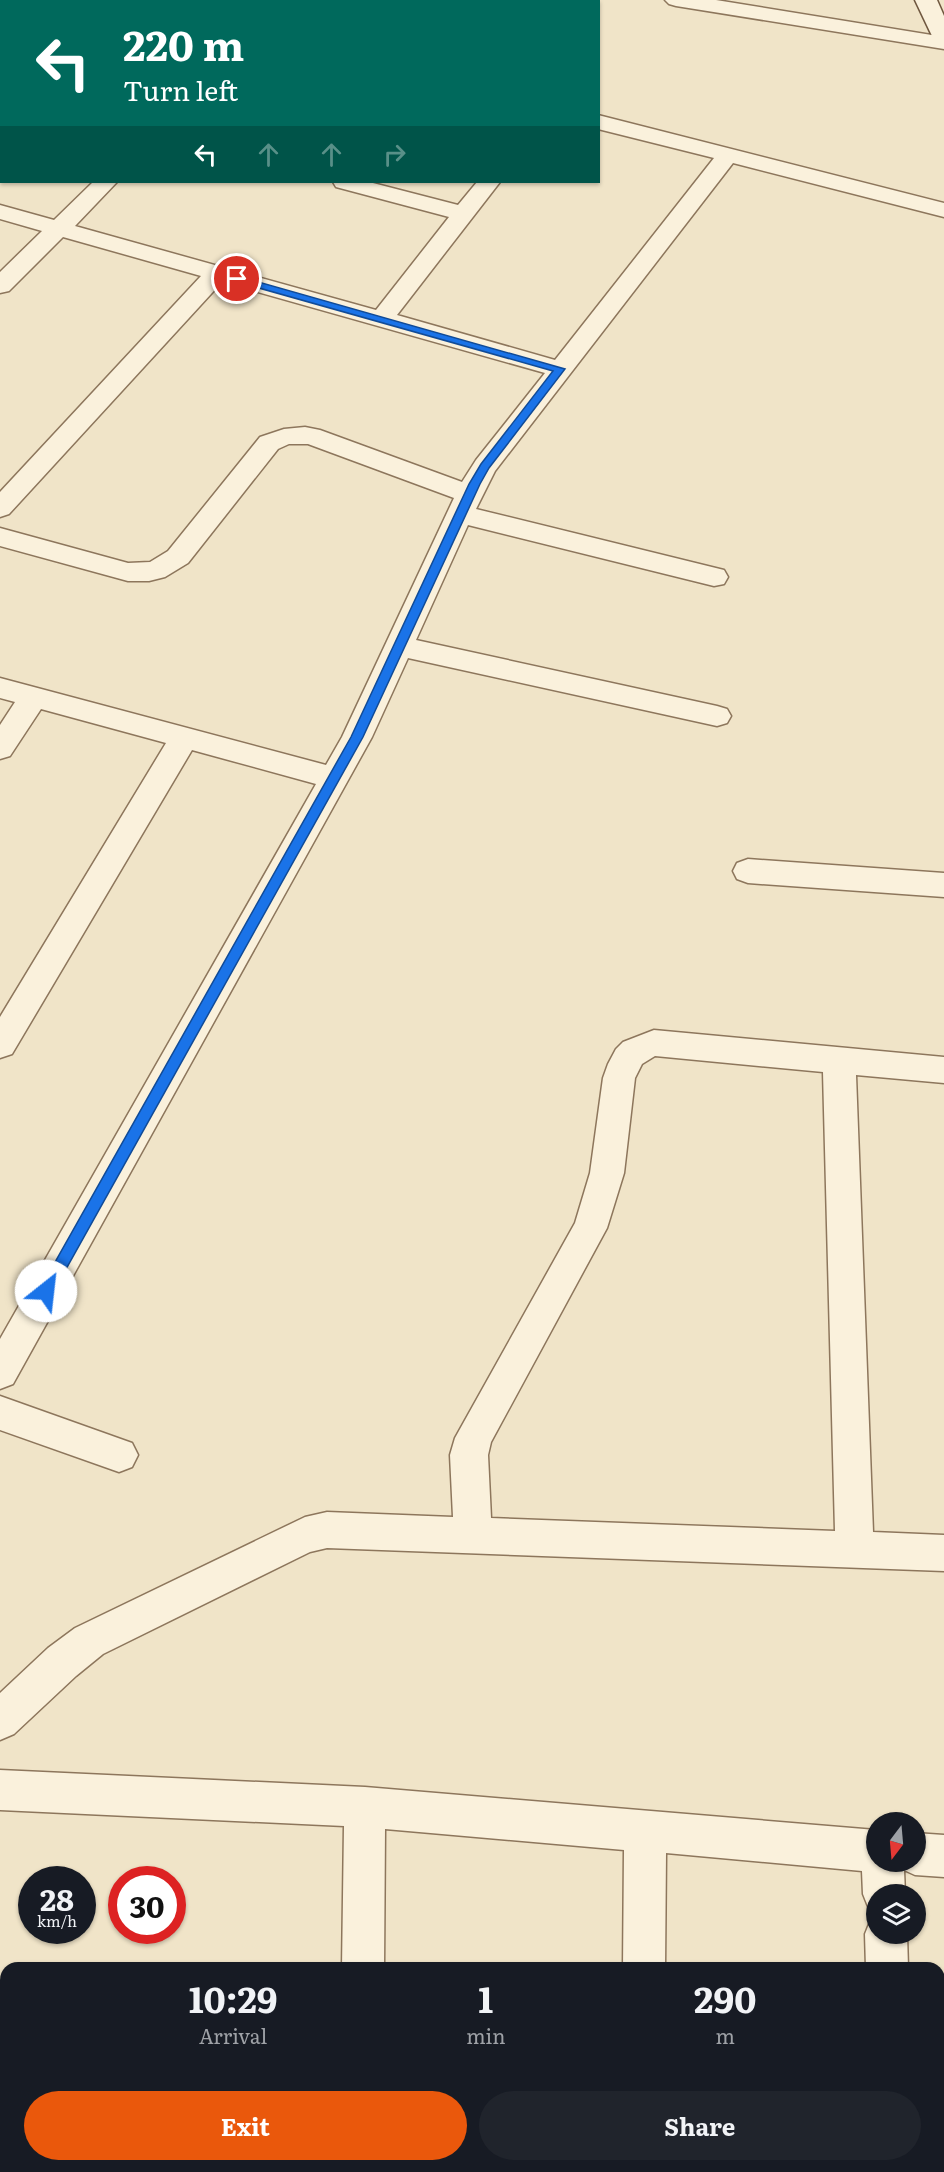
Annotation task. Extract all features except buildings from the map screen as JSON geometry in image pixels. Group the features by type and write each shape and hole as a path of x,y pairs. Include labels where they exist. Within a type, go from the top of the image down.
{"street":[{"path":"676,0 944,43"},
{"path":"926,0 944,38"},
{"path":"600,123 944,210"},
{"path":"0,1373 357,737 464,504 485,466 728,155"},
{"path":"0,286 105,183"},
{"path":"348,183 464,214"},
{"path":"381,319 488,183"},
{"path":"0,212 560,369"},
{"path":"0,508 217,273"},
{"path":"0,537 128,572 149,573 165,567 178,556 269,443 280,437 294,434 311,436 464,504 714,578"},
{"path":"398,646 717,716"},
{"path":"0,688 334,778"},
{"path":"0,748 34,697"},
{"path":"0,1045 184,738"},
{"path":"748,871 944,885"},
{"path":"473,1535 469,1455 473,1438 590,1227 602,1200 608,1173 619,1078 623,1065 634,1050 654,1043 944,1070"},
{"path":"839,1060 855,1550"},
{"path":"0,1413 119,1455"},
{"path":"0,1720 62,1662 89,1641 305,1535 327,1530 944,1553"},
{"path":"0,1790 365,1807 866,1850"},
{"path":"363,1962 365,1807"},
{"path":"644,1962 645,1830"},
{"path":"926,1855 944,1856"},
{"path":"886,1944 887,1962"}],"route":[{"path":"46,1291 357,737 474,484 485,466 560,369 237,279"}]}
